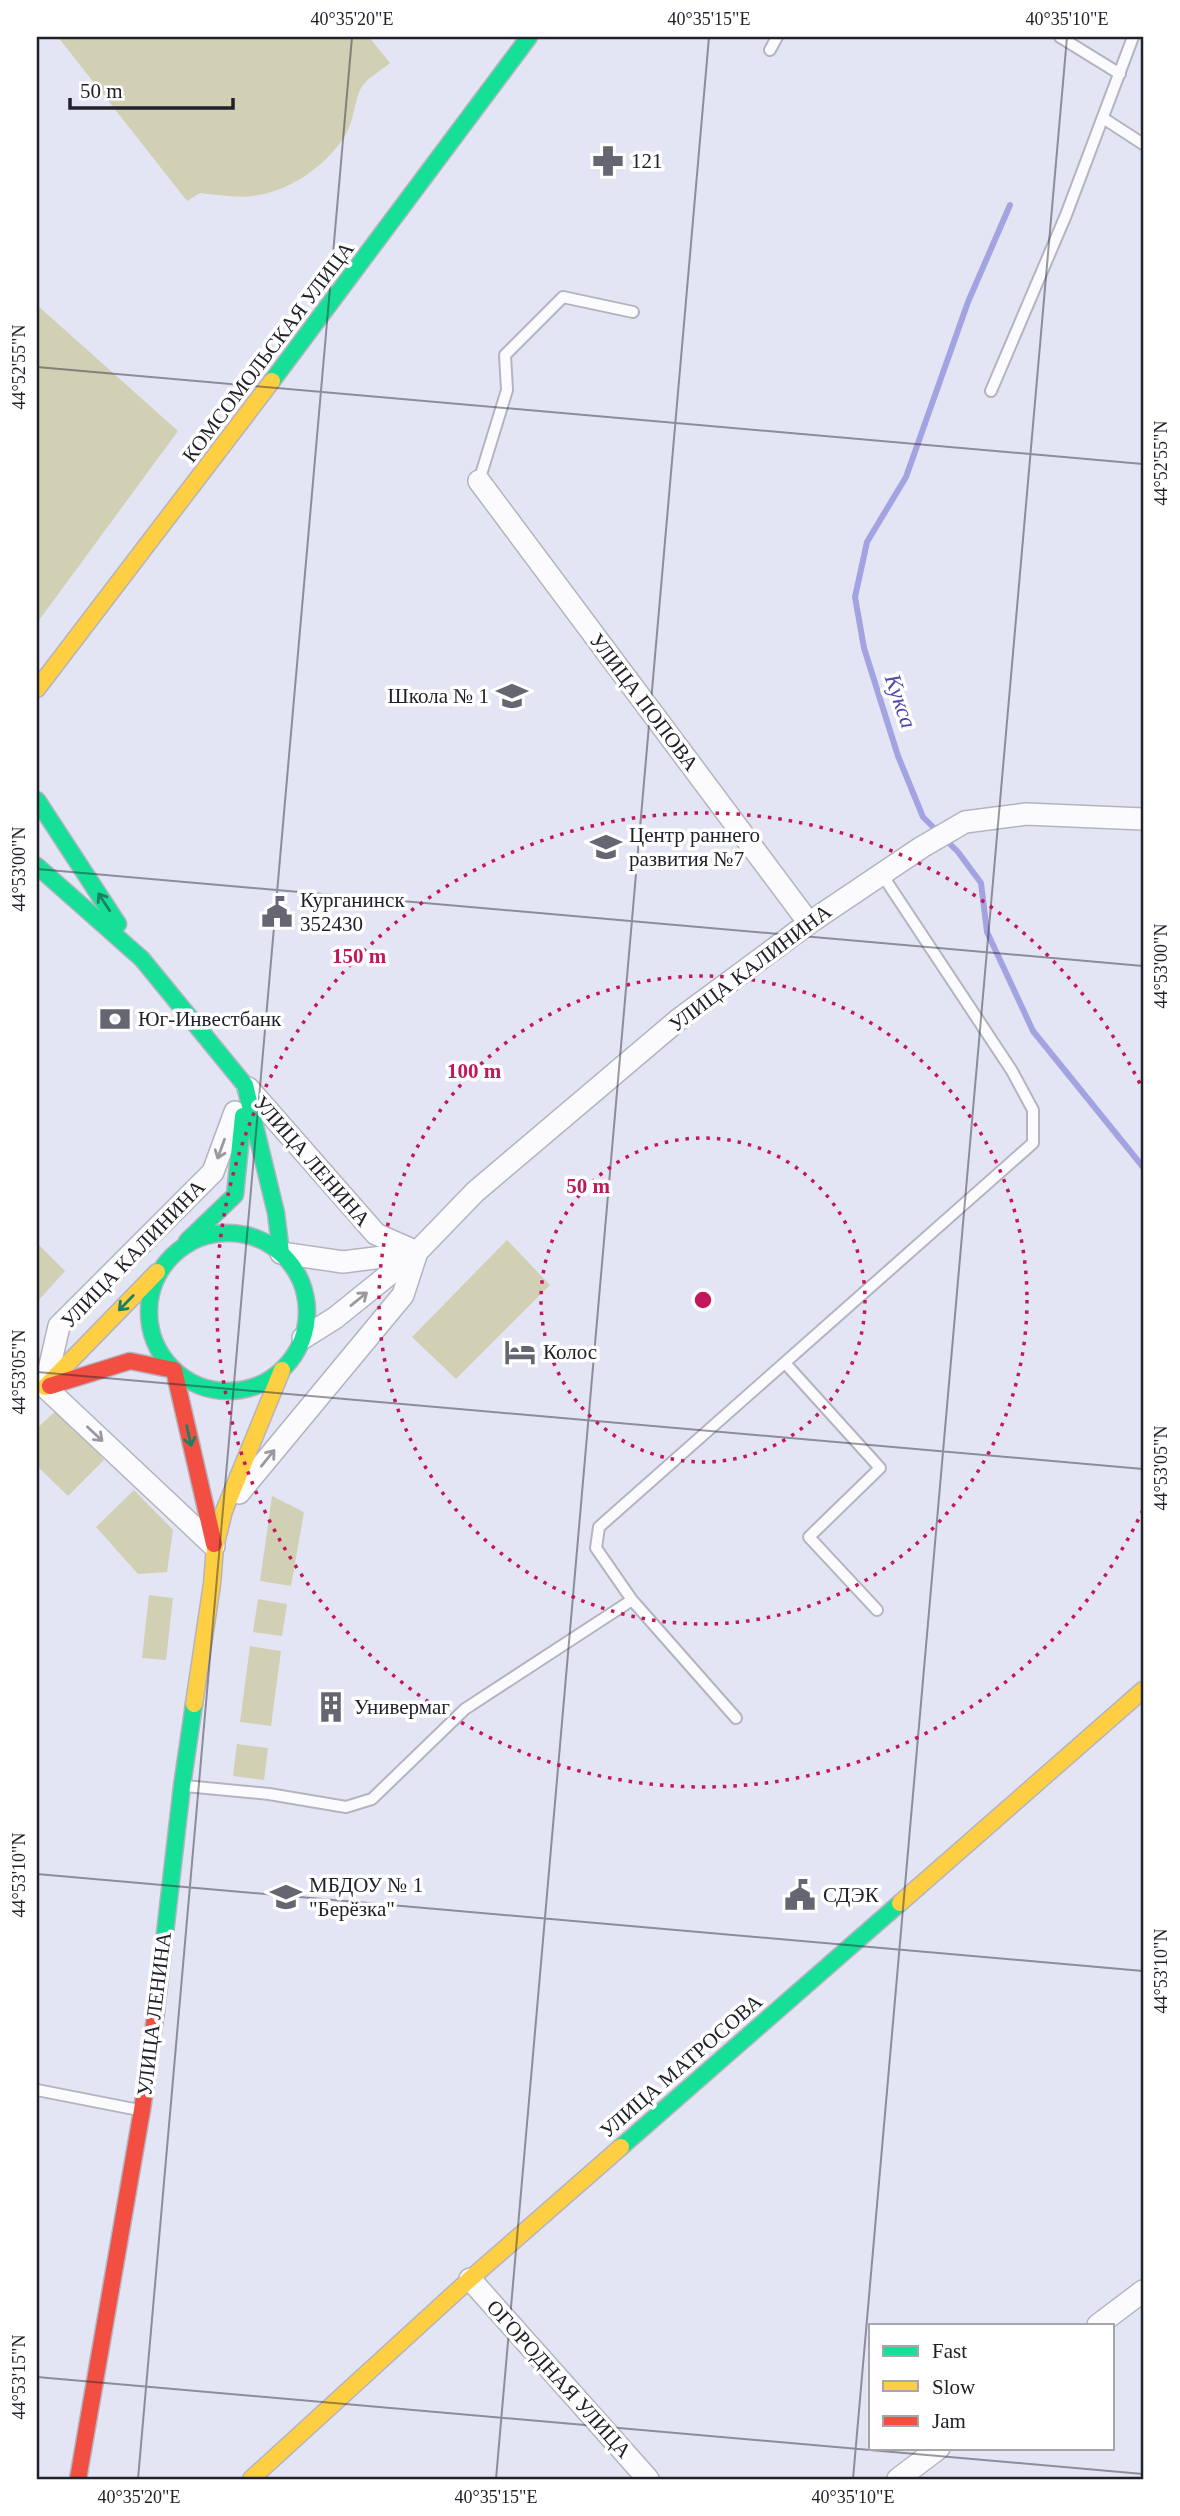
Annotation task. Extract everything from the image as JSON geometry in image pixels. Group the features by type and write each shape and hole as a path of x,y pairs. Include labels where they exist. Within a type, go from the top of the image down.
{"street":[{"name":"КОМСОМОЛЬСКАЯ УЛИЦА","path":"37,689 202,476 529,37"},
{"name":"УЛИЦА ПОПОВА","path":"479,481 809,923"},
{"name":"УЛИЦА ЛЕНИНА","path":"37,800 142,959 245,1085 376,1234 417,1252"},
{"name":"УЛИЦА КАЛИНИНА","path":"303,1338 335,1318 417,1252 475,1192 678,1020 809,923 922,847 965,822 1026,814 1143,819"},
{"name":"УЛИЦА ЛЕНИНА","path":"37,866 142,959"},
{"name":"УЛИЦА КАЛИНИНА","path":"41,1390 59,1326 213,1172 245,1085"},
{"name":"УЛИЦА ЛЕНИНА","path":"245,1085 276,1213 281,1254"},
{"name":"УЛИЦА ЛЕНИНА","path":"174,1254 234,1195 245,1085"},
{"path":"227,1233 247,1235 265,1242 281,1254 296,1271 304,1292 307,1315 303,1338 282,1370 248,1390 222,1391 196,1385 174,1370 160,1353 151,1333 148,1312 151,1291 160,1271 174,1254 190,1242 227,1233"},
{"name":"УЛИЦА КАЛИНИНА","path":"224,1511 403,1295 417,1252"},
{"path":"281,1254 343,1262 417,1252"},
{"name":"УЛИЦА КАЛИНИНА","path":"41,1390 174,1254"},
{"path":"41,1390 130,1362 174,1370"},
{"name":"УЛИЦА ЛЕНИНА","path":"174,1370 215,1546"},
{"name":"УЛИЦА ЛЕНИНА","path":"78,2479 142,2110 215,1546 224,1511 282,1370"},
{"path":"41,1390 215,1546"},
{"name":"УЛИЦА МАТРОСОВА","path":"251,2479 470,2279 1143,1690"},
{"name":"ОГОРОДНАЯ УЛИЦА","path":"470,2279 649,2479"},
{"path":"1099,2324 1143,2291"},
{"path":"898,2479 936,2450"}],"lane":[{"path":"770,50 777,37"},
{"path":"1060,37 1120,74"},
{"path":"991,391 1066,215 1133,37"},
{"path":"1103,118 1143,144"},
{"path":"479,481 507,390 505,355 563,297 633,312"},
{"path":"736,1718 632,1600 596,1548 599,1527 1034,1143 1033,1110 1012,1071 881,873"},
{"path":"785,1363 880,1468 809,1537 877,1609"},
{"path":"182,1786 269,1794 346,1807 372,1799 465,1709 632,1600"},
{"path":"37,2090 142,2110"}],"green space":[{"path":"58,37 369,37 390,63 361,88 346,134 330,155 308,174 284,187 259,195 237,197 200,193 187,201"},
{"path":"37,305 178,431 37,623"},
{"path":"507,1240 550,1285 456,1379 412,1337"},
{"path":"37,1243 65,1271 37,1302"},
{"path":"57,1410 104,1460 68,1496 37,1466 37,1428"},
{"path":"134,1490 173,1530 167,1572 138,1574 96,1527"},
{"path":"272,1496 304,1512 291,1586 260,1581"},
{"path":"149,1595 173,1598 166,1660 142,1658"},
{"path":"258,1599 287,1604 282,1636 253,1632"},
{"path":"250,1646 281,1651 271,1726 240,1722"},
{"path":"237,1744 268,1748 264,1780 233,1776"}],"waterway":[{"name":"Кукса","path":"1010,205 968,302 906,477 867,542 855,597 864,648 898,756 923,817 958,852 981,883 987,932 1033,1031 1143,1167"}],"traffic: fast":[{"path":"272,381 529,37"},
{"path":"37,800 118,924"},
{"path":"37,866 142,959 245,1085 276,1213 281,1253"},
{"path":"187,1241 235,1195 243,1116"},
{"path":"228,1233 258,1239 284,1256 301,1282 307,1312 301,1342 284,1368 258,1385 228,1391 198,1385 172,1368 155,1342 149,1312 155,1282 172,1256 198,1239 228,1233"},
{"path":"156,2011 194,1704"},
{"path":"621,2147 900,1903"}],"traffic: slow":[{"path":"37,689 272,381"},
{"path":"45,1387 157,1272"},
{"path":"194,1704 215,1547 224,1511 282,1370"},
{"path":"900,1903 1143,1690"},
{"path":"251,2479 470,2279 621,2147"}],"traffic: jam":[{"path":"50,1386 130,1361 174,1370 214,1544"},
{"path":"78,2479 142,2110 156,2011"}],"place":[{"name":"121","path":"608,161"},
{"name":"Школа № 1","path":"512,696"},
{"name":"Центр раннего развития №7","path":"606,847"},
{"name":"Курганинск 352430","path":"277,912"},
{"name":"Юг-Инвестбанк","path":"115,1019"},
{"name":"Колос","path":"520,1352"},
{"name":"Универмаг","path":"331,1707"},
{"name":"СДЭК","path":"800,1895"},
{"name":"МБДОУ № 1 \"Берёзка\"","path":"286,1897"}]}
